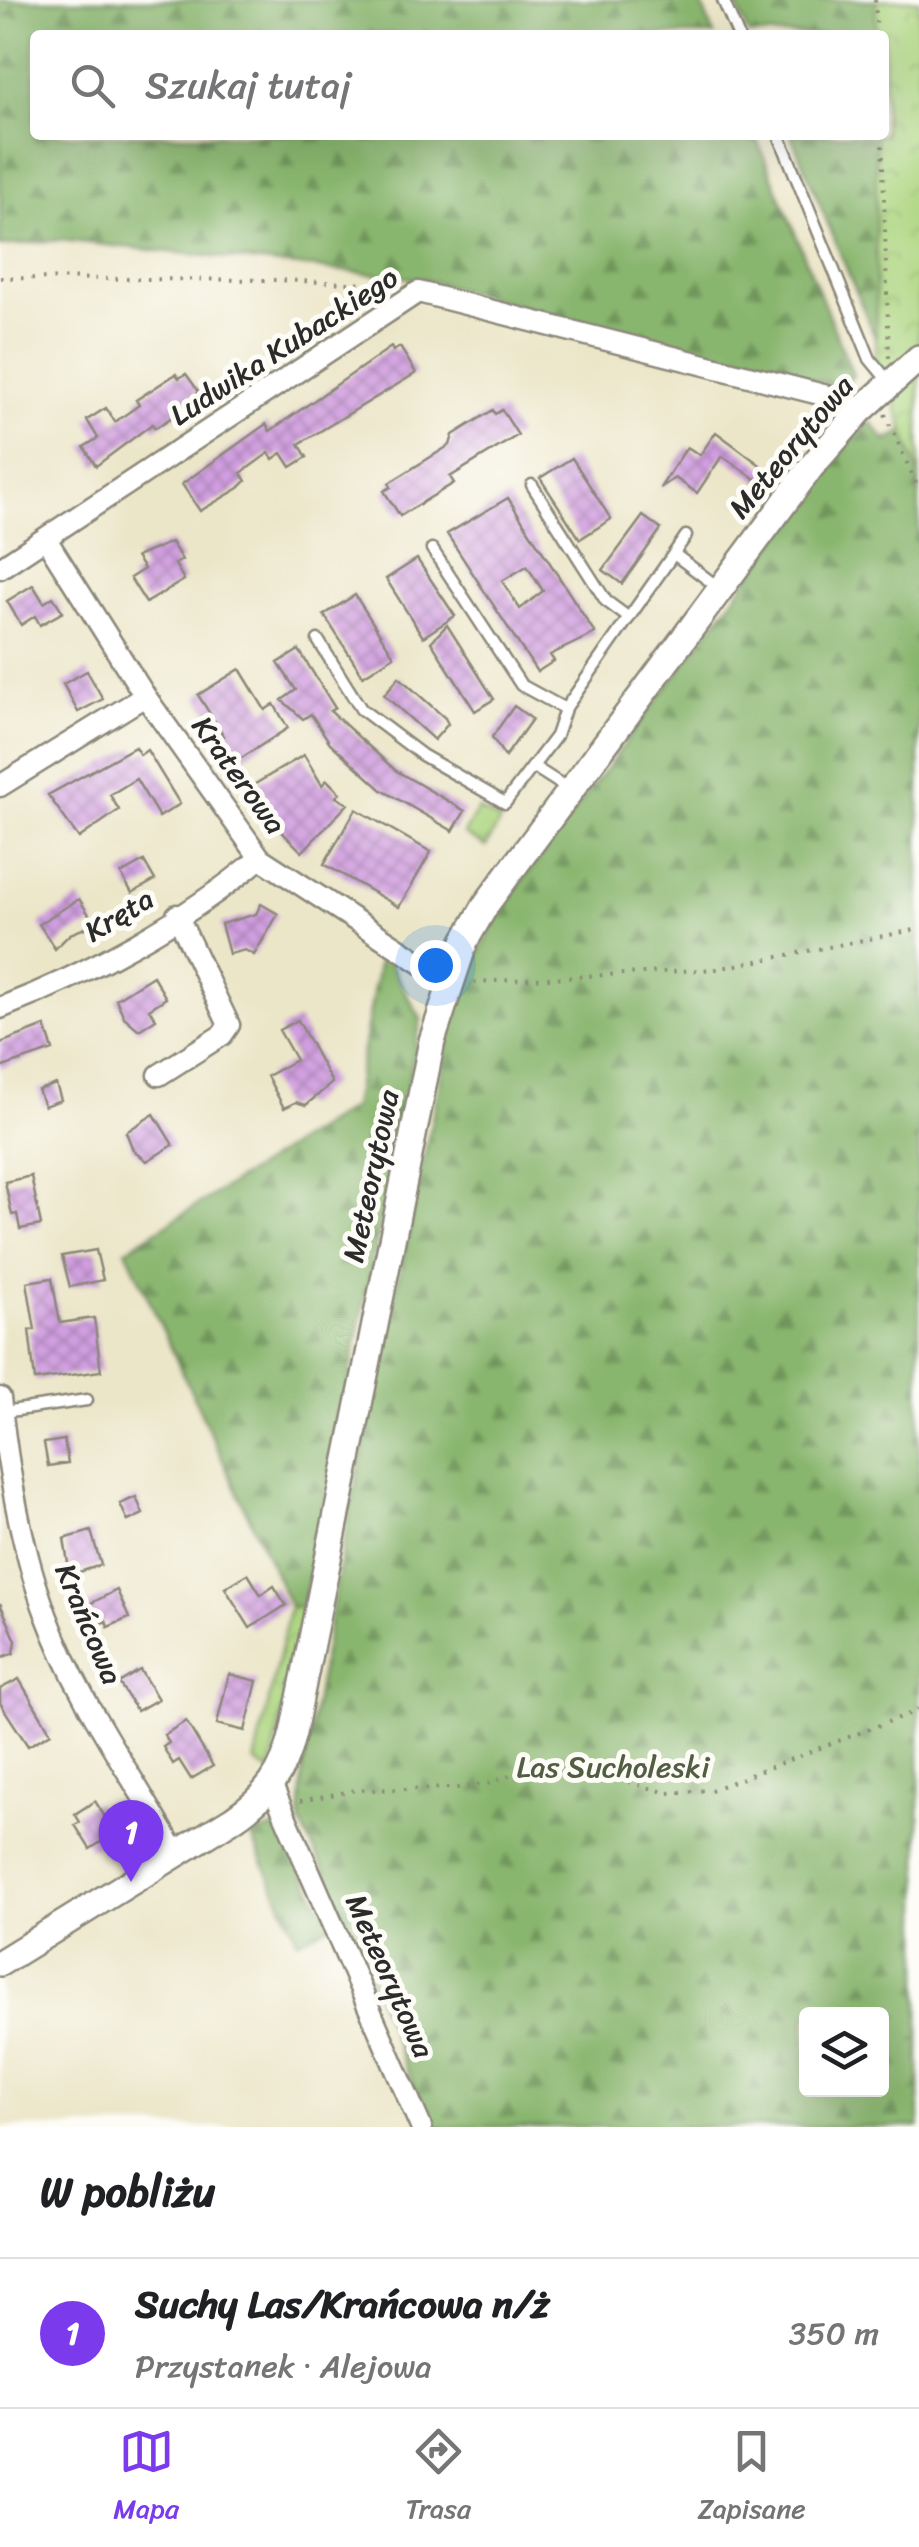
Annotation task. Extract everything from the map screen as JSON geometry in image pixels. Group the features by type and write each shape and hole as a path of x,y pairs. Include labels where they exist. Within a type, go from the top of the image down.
{"street":[{"name":"Ludwika Kubackiego","path":"0,568 418,292 843,400 873,398"},
{"name":"Meteorytowa","path":"421,2127 277,1797 416,1114 450,982 487,902 718,586 873,398 919,358"},
{"name":"Kraterowa","path":"46,539 145,696 260,858 450,982"},
{"path":"0,786 145,696"},
{"name":"Kręta","path":"0,1008 72,978 177,915 260,858"},
{"path":"160,1075 222,1035 229,1025 177,915"},
{"name":"Krańcowa","path":"1,1412 30,1564 46,1614 77,1682 176,1854"},
{"path":"0,1963 249,1808 277,1797"}],"lane":[{"path":"723,0 736,30"},
{"path":"781,140 870,359 873,398"},
{"path":"532,486 606,600 629,618"},
{"path":"318,640 361,709 422,754 505,803 556,736 564,709 686,536"},
{"path":"432,549 521,685 564,709"},
{"path":"674,554 718,586"},
{"path":"534,767 570,790"},
{"path":"1,1412 87,1400"}],"path":[{"path":"875,0 877,30"},
{"path":"882,140 873,398 884,413 919,490"},
{"path":"0,278 276,280 403,286 418,292"},
{"path":"450,982 717,970 919,928"},
{"path":"277,1797 356,1790 459,1788 559,1763 668,1794 711,1790 919,1710"}],"green space":[{"path":"0,0 700,0 712,30 30,30 30,140 757,140 853,375 844,387 687,352 426,280 60,240 0,246"},
{"path":"734,0 919,0 879,347 793,140 889,140 889,30 747,30"},
{"path":"876,0 919,0 919,476 892,394 876,365 876,140 889,140 889,30 876,30"},
{"name":"Las Sucholeski","path":"919,372 919,2127 430,2127 327,1875 300,1823 303,1771 346,1530 458,995 502,908 856,434 871,422 886,441 908,429"},
{"path":"478,809 500,821 486,847 464,834"},
{"path":"381,948 421,1019 303,1608 290,1606 126,1250 353,1107"},
{"path":"290,1606 303,1608 270,1772 255,1763"},
{"path":"281,1826 330,1925 298,1941 251,1835"}],"building":[{"path":"391,347 393,351 400,347 416,373 299,444 307,457 291,467 282,453 273,459 269,453 241,473 246,481 239,488 200,511 182,484 266,424 270,431"},
{"path":"176,374 179,378 186,374 199,392 191,398 194,403 155,428 152,424 96,466 84,447 98,438 87,420 106,408 115,422 139,405 136,400"},
{"path":"493,410 495,414 502,410 518,435 450,477 454,483 400,516 384,491 391,487 389,483 450,445 453,435"},
{"path":"716,432 771,473 763,484 722,456 697,493 675,478 660,488 687,447 700,455"},
{"path":"572,458 611,519 580,539 540,478"},
{"path":"508,498 595,633 550,655 554,661 537,672 447,534","holes":["527,566 543,591 520,609 502,581"]},
{"path":"643,516 661,529 622,584 603,570"},
{"path":"171,542 182,560 175,564 184,580 146,603 130,578 144,569 136,557"},
{"path":"417,559 455,616 423,637 386,579"},
{"path":"33,585 44,603 53,597 63,612 40,625 35,616 21,625 7,601"},
{"path":"355,595 394,656 363,676 324,615"},
{"path":"447,625 494,699 475,711 431,642"},
{"path":"299,650 335,708 330,711 395,770 465,811 453,831 382,790 330,743 311,714 303,719 282,700 296,690 278,663"},
{"path":"240,669 265,710 274,704 288,728 232,764 217,741 224,736 198,695"},
{"path":"87,671 103,699 78,712 63,684"},
{"path":"399,677 445,718 448,724 434,740 384,695"},
{"path":"514,706 532,719 505,757 492,737"},
{"path":"135,747 140,755 147,750 180,804 159,817 136,779 110,795 119,810 79,838 48,795"},
{"path":"304,755 322,785 327,780 340,793 336,797 348,804 302,852 266,816 261,818 245,790"},
{"path":"356,809 431,852 399,907 324,864"},
{"path":"144,861 155,880 132,893 121,874"},
{"path":"79,899 95,924 70,934 55,949 39,924"},
{"path":"261,904 278,914 254,955 245,950 229,954 221,924 256,914"},
{"path":"153,976 166,998 149,1009 156,1019 139,1030 124,1017 116,999"},
{"path":"298,1020 332,1083 306,1105 296,1102 284,1108 267,1076 296,1060 279,1030"},
{"path":"45,1026 53,1050 0,1068 0,1043"},
{"path":"56,1084 61,1100 44,1106 38,1090"},
{"path":"154,1114 173,1145 147,1161 133,1150 126,1132"},
{"path":"31,1176 41,1225 20,1229 17,1214 12,1215 5,1182"},
{"path":"96,1250 103,1280 70,1287 62,1256"},
{"path":"52,1278 60,1323 94,1318 101,1371 35,1380 29,1330 35,1330 27,1282"},
{"path":"64,1440 68,1463 48,1466 44,1443"},
{"path":"136,1497 143,1514 128,1521 120,1504"},
{"path":"91,1531 101,1565 70,1575 64,1539"},
{"path":"248,1574 261,1595 274,1586 286,1605 250,1628 225,1588"},
{"path":"117,1590 129,1618 108,1627 106,1621 91,1627 85,1624 78,1610"},
{"path":"0,1603 16,1641 14,1653 0,1658"},
{"path":"140,1670 158,1699 137,1711 119,1683"},
{"path":"229,1674 257,1681 245,1731 217,1724"},
{"path":"19,1679 51,1733 28,1746 0,1703 0,1689"},
{"path":"186,1721 213,1766 191,1779 179,1760 173,1764 163,1747 169,1743 164,1735"},
{"path":"95,1801 115,1833 90,1849 75,1825 80,1822 75,1814"}],"place":[{"name":"Suchy Las/Krańcowa n/ż","path":"131,1882"}]}
